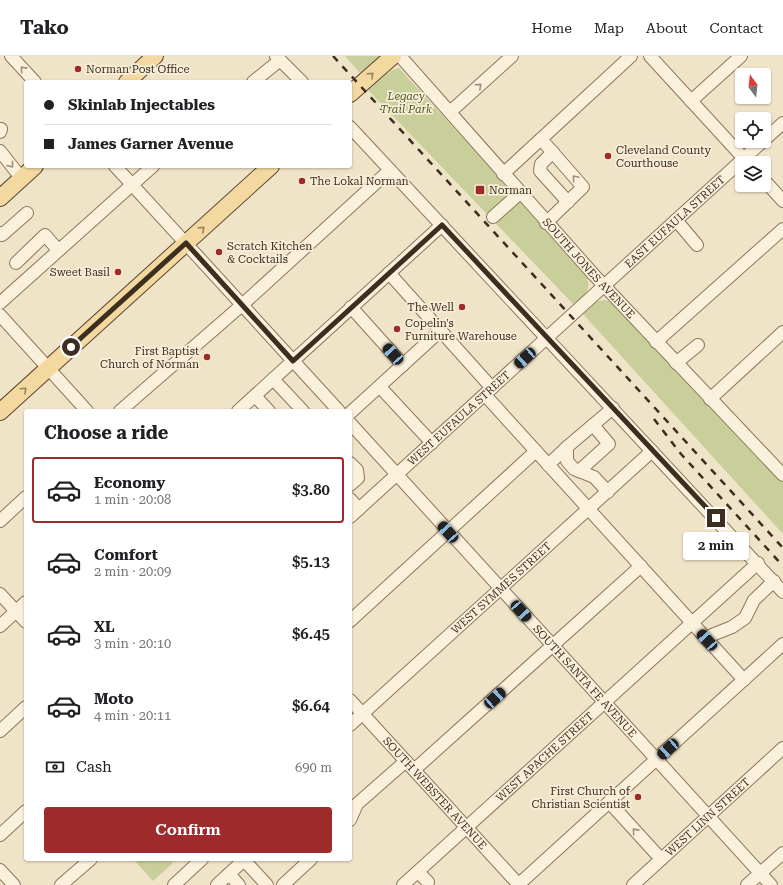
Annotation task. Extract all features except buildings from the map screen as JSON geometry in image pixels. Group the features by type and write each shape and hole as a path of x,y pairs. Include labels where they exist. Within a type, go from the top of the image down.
{"main road":[{"path":"129,80 156,56"},
{"path":"352,92 393,56"},
{"path":"0,198 33,168"},
{"path":"0,412 269,168"}],"street":[{"path":"11,56 33,80"},
{"name":"SOUTH JONES AVENUE","path":"400,56 503,174 604,286 783,475"},
{"path":"450,112 512,56"},
{"path":"503,174 631,56"},
{"path":"650,56 741,156"},
{"path":"691,101 741,56"},
{"path":"260,80 278,57 300,80"},
{"name":"EAST EUFAULA STREET","path":"771,134 783,123"},
{"path":"352,129 758,563 783,592"},
{"path":"540,139 583,187 546,222"},
{"name":"EAST EUFAULA STREET","path":"750,156 758,148"},
{"path":"0,151 22,179"},
{"path":"553,152 541,164 540,171 568,202"},
{"path":"117,168 337,409"},
{"path":"0,303 151,168"},
{"path":"122,409 242,305 390,170"},
{"name":"EAST EUFAULA STREET","path":"604,286 676,220 735,170"},
{"path":"771,188 783,201"},
{"path":"493,217 520,193"},
{"path":"0,233 2,235 27,213"},
{"path":"676,220 697,245"},
{"path":"240,409 442,225"},
{"path":"656,342 783,229"},
{"path":"16,263 44,235 58,250"},
{"path":"389,273 440,330 488,392 548,465 641,566 695,621 744,680"},
{"name":"WEST EUFAULA STREET","path":"354,513 604,286"},
{"path":"351,308 404,365"},
{"path":"0,315 85,409"},
{"path":"352,411 404,365 440,330"},
{"path":"710,399 783,332"},
{"path":"676,363 686,353 685,349 696,343"},
{"path":"273,379 301,409"},
{"path":"380,387 432,443"},
{"path":"255,396 267,409"},
{"path":"548,465 613,408"},
{"name":"SOUTH SANTA FE AVENUE","path":"352,425 771,885"},
{"path":"579,471 609,444 593,425"},
{"path":"567,447 567,461 574,469 594,477 608,492"},
{"path":"352,620 536,451"},
{"name":"WEST SYMMES STREET","path":"352,723 652,451"},
{"path":"352,465 357,470 358,478 352,483"},
{"path":"0,521 24,499"},
{"name":"WEST APACHE STREET","path":"403,885 758,563"},
{"path":"414,770 641,566"},
{"path":"709,637 728,629 745,618 754,600 774,581"},
{"path":"0,594 24,620"},
{"path":"0,626 24,604"},
{"path":"519,885 783,644"},
{"name":"SOUTH WEBSTER AVENUE","path":"352,702 519,885"},
{"path":"0,731 24,710"},
{"name":"WEST LINN STREET","path":"633,885 783,748"},
{"path":"352,815 357,804 406,761"},
{"path":"609,802 661,859"},
{"path":"0,835 24,813"},
{"path":"747,885 783,852"},
{"path":"61,885 89,861"},
{"path":"174,885 200,861"},
{"path":"217,885 241,861"},
{"path":"245,861 267,885"},
{"path":"283,885 309,861"},
{"path":"0,870 14,885"},
{"path":"418,872 428,882"},
{"path":"229,874 239,885"}],"green space":[{"name":"Legacy Trail Park","path":"345,56 381,56 361,74"},
{"name":"Legacy Trail Park","path":"399,68 587,278 588,287 586,293 580,299 573,304 368,90 392,70"},
{"path":"605,300 615,304 783,482 783,534 583,314 598,301"},
{"path":"135,861 172,861 173,863 153,881"}],"railway":[{"path":"333,56 783,548"},
{"path":"654,419 681,454 783,566"}],"place":[{"name":"Norman Post Office","path":"78,69"},
{"name":"Cleveland County Courthouse","path":"608,156"},
{"name":"The Lokal Norman","path":"302,181"},
{"name":"Norman","path":"480,190"},
{"name":"Scratch Kitchen & Cocktails","path":"219,252"},
{"name":"Sweet Basil","path":"118,272"},
{"name":"The Well","path":"462,307"},
{"name":"Copelin's Furniture Warehouse","path":"397,329"},
{"name":"First Baptist Church of Norman","path":"207,357"},
{"name":"First Church of Christian Scientist","path":"638,797"}],"route":[{"path":"71,347 186,243 293,361 442,225 716,518"}]}
